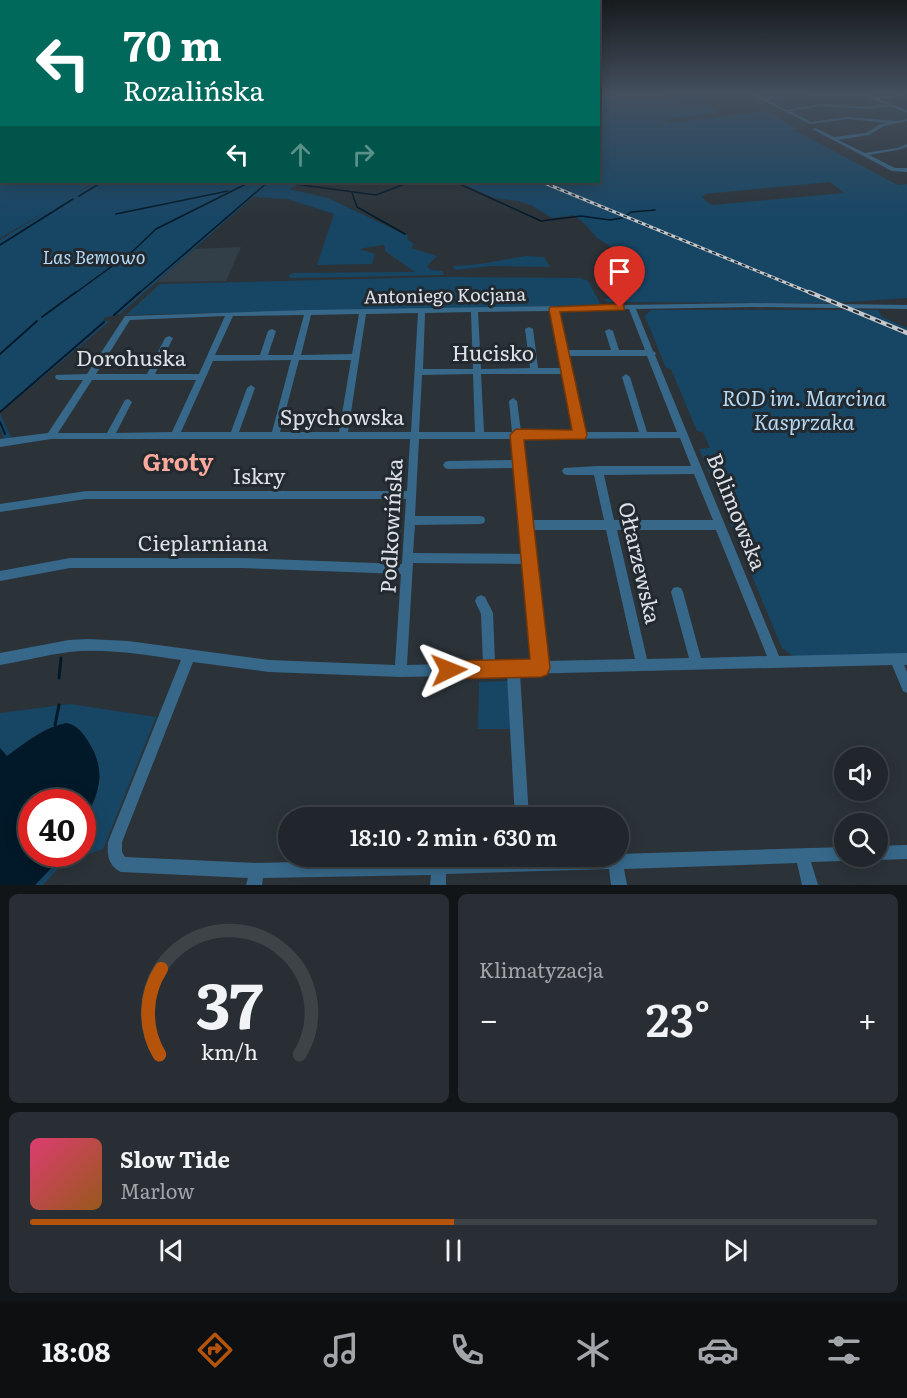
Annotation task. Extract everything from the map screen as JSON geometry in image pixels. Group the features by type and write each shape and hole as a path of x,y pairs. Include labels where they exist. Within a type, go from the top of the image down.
{"street":[{"path":"826,135 864,155 904,171"},
{"path":"833,139 858,135"},
{"path":"864,155 898,149 907,145"},
{"name":"Antoniego Kocjana","path":"89,377 128,318 308,312 634,307 789,305 907,307"},
{"name":"Bolimowska","path":"634,307 774,662"},
{"path":"554,309 580,435"},
{"path":"474,310 480,435"},
{"name":"Podkowińska","path":"401,671 422,311"},
{"path":"275,436 308,312"},
{"path":"343,436 363,312"},
{"path":"175,435 212,358 230,314"},
{"path":"529,329 534,372"},
{"path":"263,357 272,331"},
{"path":"609,331 616,353"},
{"path":"150,377 169,338"},
{"path":"564,353 652,353"},
{"path":"212,358 355,357"},
{"name":"Hucisko","path":"419,372 567,371"},
{"name":"Dorohuska","path":"59,377 202,377"},
{"path":"51,436 89,377"},
{"path":"626,377 644,435"},
{"path":"234,435 250,388"},
{"path":"513,401 541,668"},
{"path":"110,436 128,402"},
{"name":"Spychowska","path":"0,443 51,436 684,435"},
{"path":"448,465 519,464"},
{"name":"Ołtarzewska","path":"598,470 642,665"},
{"path":"567,471 698,470"},
{"name":"Iskry","path":"0,508 86,495 412,495"},
{"path":"410,520 480,520"},
{"path":"526,525 719,525"},
{"name":"Cieplarniana","path":"0,576 70,563 99,562 407,563 530,559"},
{"path":"677,592 697,664"},
{"path":"481,601 487,613 489,669"},
{"path":"0,659 69,646 88,645 128,647 269,666 401,671 901,659 907,687"},
{"path":"189,656 115,842 114,854 121,864 256,878 439,867 438,885"},
{"path":"513,668 521,807"},
{"path":"888,853 907,852"},
{"path":"629,862 834,854"},
{"path":"802,855 810,885"},
{"path":"617,867 619,885"}],"shaded area":[{"path":"241,247 226,281 157,282 194,249"},
{"path":"67,723 77,728 94,752 99,772 96,794 96,789 18,789 18,867 52,867 35,885 0,885 0,748 7,756 43,732"}],"green space":[{"path":"600,135 804,135 898,185 907,184 907,298 832,303 607,302 604,299 619,297 612,285 597,286 596,282 626,280 621,273 629,261 627,257 596,237 574,215 552,218 531,205 495,198 467,186 466,183 600,183","holes":["830,182 844,193 711,205 702,197 705,194"]},
{"name":"Las Bemowo","path":"0,183 92,183 75,194 94,183 301,183 289,189 328,198 408,236 407,239 414,244 411,248 437,256 427,266 431,270 443,271 444,275 290,278 289,275 294,273 415,272 385,251 385,246 382,245 359,249 375,254 372,264 317,265 334,214 288,199 253,197 120,314 105,317 103,321 110,321 0,413 0,240 47,211 0,238"},
{"path":"526,256 544,257 550,267 491,266 455,270 453,266 480,264"},
{"path":"445,277 580,278 588,281 601,305 126,315 160,284"},
{"name":"ROD im. Marcina Kasprzaka","path":"651,310 878,310 882,317 907,328 907,655 794,657 782,648 699,449 710,448 703,432 697,431 671,369 666,368 645,316"},
{"path":"0,413 11,438 4,439 0,429"},
{"path":"509,681 512,729 478,729 479,682"},
{"path":"70,704 156,717 103,849 96,851 96,797 100,776 67,723 43,732 7,756 0,748 0,713"},
{"path":"52,867 59,867 43,885 35,885"}],"waterway":[{"path":"79,196 100,183"},
{"path":"74,294 134,250 156,229 248,183"},
{"path":"138,294 267,183"},
{"path":"287,183 376,195 407,183"},
{"path":"457,183 541,221 581,216 610,220 622,218"},
{"path":"116,214 228,191"},
{"path":"352,193 357,207 405,234"},
{"path":"0,245 73,199"},
{"path":"627,215 631,212 655,210"},
{"path":"42,317 76,292"},
{"path":"114,315 140,292"},
{"path":"0,354 37,321"},
{"path":"0,412 104,322"},
{"path":"0,422 5,434"},
{"path":"59,678 61,658"},
{"path":"55,725 59,705"}],"railway":[{"path":"544,183 813,294"},
{"path":"809,292 907,333"}],"district":[{"name":"Groty","path":"178,463"}],"route":[{"path":"449,670 541,668 516,435 580,435 554,309 620,308"}]}
